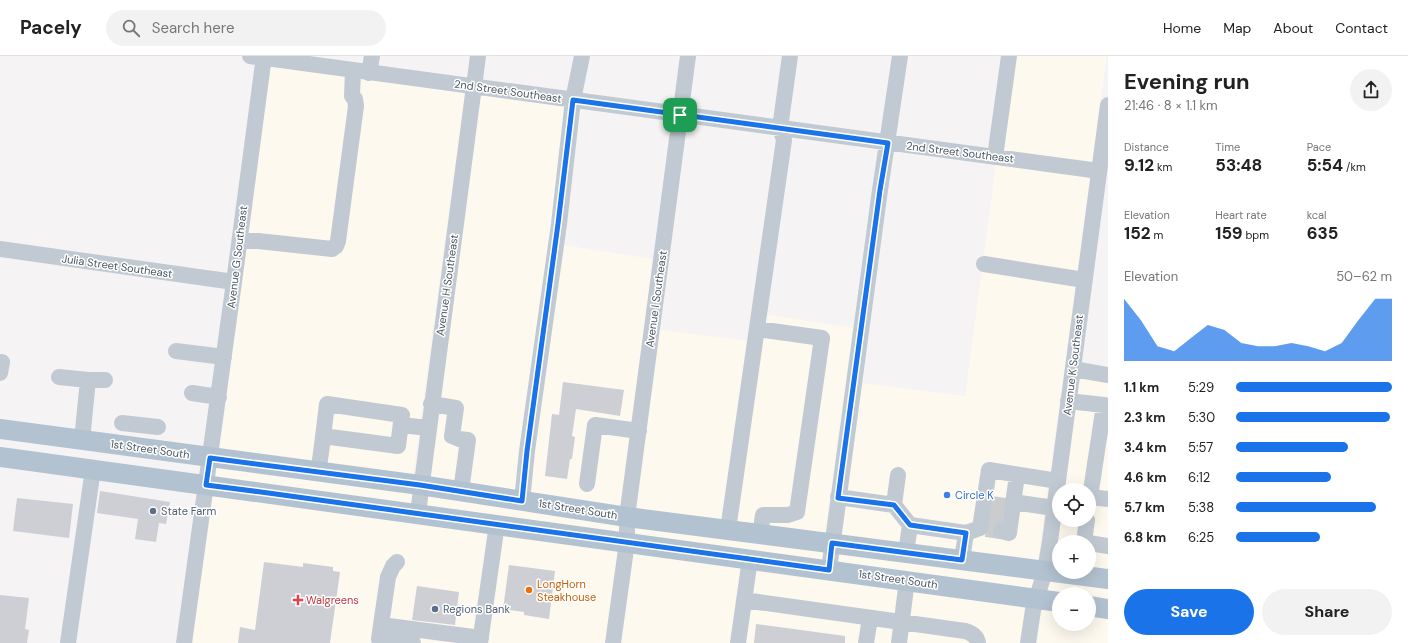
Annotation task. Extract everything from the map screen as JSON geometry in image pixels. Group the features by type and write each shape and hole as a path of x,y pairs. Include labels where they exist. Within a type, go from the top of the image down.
{"main road":[{"name":"1st Street South","path":"0,429 420,485 627,517 1108,579"},
{"name":"1st Street South","path":"0,456 1052,601"},
{"path":"1096,607 1108,609"}],"street":[{"path":"369,73 372,56"},
{"name":"Avenue H Southeast","path":"418,513 420,485 478,56"},
{"path":"522,501 527,451 558,224 573,100 582,56"},
{"name":"Avenue I Southeast","path":"613,643 627,542 627,517 688,56"},
{"path":"728,530 784,140 780,128 790,56"},
{"path":"829,570 880,190 900,56"},
{"path":"995,157 1009,56"},
{"name":"2nd Street Southeast","path":"259,57 353,71 995,157 1102,164"},
{"name":"Avenue G Southeast","path":"184,643 240,241 259,57"},
{"path":"240,241 258,240 332,249 336,246 338,241 356,106 355,99 352,96 353,71"},
{"name":"Avenue K Southeast","path":"1058,483 1084,280 1102,164 1108,105"},
{"name":"Julia Street Southeast","path":"0,249 234,282"},
{"path":"984,264 1084,280"},
{"path":"756,329 822,338 797,512 788,515 763,515 760,534"},
{"path":"176,351 224,357"},
{"path":"1073,369 1108,375"},
{"path":"60,377 105,380"},
{"path":"82,440 88,380"},
{"path":"192,393 219,397"},
{"path":"1068,401 1104,405 1105,413 1092,483"},
{"path":"318,472 327,404 402,415 398,446 323,436"},
{"path":"431,404 456,408 452,436 459,439 468,440 461,491"},
{"path":"132,447 129,424 158,427"},
{"path":"401,425 428,428"},
{"path":"588,484 595,426 639,431"},
{"path":"68,643 93,469"},
{"path":"994,517 989,470 1017,475 1052,491"},
{"path":"894,505 898,475"},
{"path":"962,560 994,517 1017,475"},
{"path":"910,525 994,517 1052,495"},
{"path":"838,498 894,505 910,525 906,553"},
{"path":"1096,500 1108,499"},
{"path":"380,635 476,641 497,524"},
{"name":"Avenue K Southeast","path":"1028,643 1033,610 1045,571 1052,526"},
{"path":"1096,545 1108,546"},
{"path":"738,643 750,559"},
{"path":"380,635 388,577 393,566 397,562"},
{"path":"899,643 907,580"},
{"path":"744,600 965,631 975,636 978,643"},
{"path":"866,643 870,618"},
{"path":"380,635 412,643"}],"shaded area":[{"path":"1011,56 1107,56 1092,163 998,150"},
{"path":"271,66 465,93 413,477 219,452 243,276 252,197"},
{"path":"481,95 578,108 557,244 653,259 620,509 429,479"},
{"path":"996,164 1090,177 1038,563 841,537 862,383 965,396"},
{"path":"763,314 853,328 825,535 636,511 660,330 758,342"},
{"path":"1080,377 1108,382 1108,572 1096,570 1096,535 1059,535 1060,527 1096,527 1096,483 1066,483"},
{"path":"210,458 626,527 1045,571 1028,643 184,643"},
{"path":"1051,579 1108,587 1108,601 1096,600 1096,587 1052,587 1052,593 1046,593"},
{"path":"1042,607 1052,608 1052,631 1096,631 1096,614 1108,616 1108,643 1037,643"}],"building":[{"path":"563,382 624,390 620,416 576,409 572,436 575,437 567,479 545,476 552,414 559,415"},
{"path":"100,491 170,502 166,524 159,523 156,542 135,539 138,519 97,513"},
{"path":"17,498 73,504 69,538 13,531"},
{"name":"Walgreens","path":"264,562 303,567 303,563 333,567 333,571 340,572 330,643 238,643 240,627 255,630"},
{"name":"LongHorn Steakhouse","path":"509,565 555,571 549,619 524,615 524,612 503,609"},
{"name":"Regions Bank","path":"417,586 459,592 455,625 412,620"},
{"path":"0,595 29,598 25,629 29,630 27,643 0,643"},
{"path":"756,624 845,636 845,643 754,643"}],"tunnel":[{"path":"990,504 1005,506"},
{"path":"988,518 1003,520"},
{"path":"986,529 1001,531"}],"place":[{"name":"Circle K","path":"947,495"},
{"name":"State Farm","path":"153,511"},
{"name":"LongHorn Steakhouse","path":"529,590"},
{"name":"Walgreens","path":"298,600"},
{"name":"Regions Bank","path":"435,609"}],"route":[{"path":"573,100 680,115 888,143 880,190 838,498 894,505 910,525 966,533 962,560 832,543 829,570 206,485 210,458 420,485 522,501 527,451 558,224 573,100"}]}
